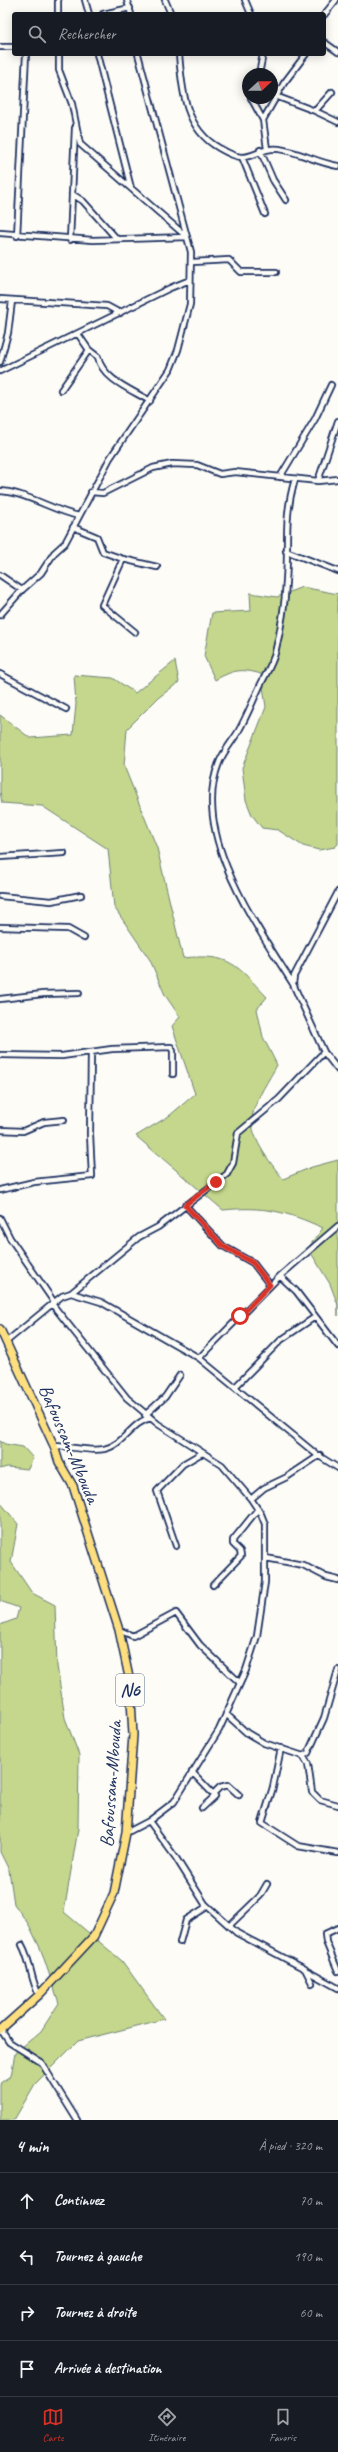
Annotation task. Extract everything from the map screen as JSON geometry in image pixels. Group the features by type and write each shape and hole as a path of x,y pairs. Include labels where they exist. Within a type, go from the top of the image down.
{"highway":[{"name":"Bafoussam-Mbouda","path":"0,1329 54,1446 59,1462 73,1486 119,1630 130,1682 134,1735 126,1833 114,1893 94,1936 38,1995 2,2028"}],"street":[{"path":"58,0 58,12"},
{"path":"85,0 88,12"},
{"path":"127,0 130,12"},
{"path":"165,0 170,12"},
{"path":"245,0 250,12"},
{"path":"326,12 336,0"},
{"path":"111,12 130,8"},
{"path":"326,43 338,52"},
{"path":"0,47 12,47"},
{"path":"18,236 26,56"},
{"path":"59,56 59,70 72,104 80,144 187,237"},
{"path":"98,56 131,188"},
{"path":"0,614 22,590 41,573 54,553 65,543 110,458 170,370 178,350 190,304 192,262 187,237 139,56"},
{"path":"179,56 184,96 194,126 210,143 232,155 242,157 267,149 298,153 338,166"},
{"path":"260,68 263,56"},
{"path":"304,56 284,83 278,97 316,111 338,122"},
{"path":"316,111 332,92"},
{"path":"254,104 263,120 267,149"},
{"path":"263,120 273,104"},
{"path":"70,240 72,150 75,124"},
{"path":"260,150 273,180 286,200"},
{"path":"242,157 264,214"},
{"path":"72,194 83,202 116,238"},
{"path":"0,233 70,240 187,237"},
{"path":"192,262 228,260 241,272 276,272"},
{"path":"0,371 170,288 190,280"},
{"path":"0,299 12,301 107,306 120,313"},
{"path":"0,362 8,333 12,301"},
{"path":"78,334 89,350 98,357 100,365 106,375 150,401"},
{"path":"61,390 89,350"},
{"path":"280,477 315,419 331,385"},
{"path":"318,481 336,437 338,421"},
{"path":"91,492 103,493 153,468 172,464 197,465 220,474 235,472 318,481 338,479"},
{"path":"295,479 286,513 285,541 287,580 283,618 275,655 239,730 219,762 212,788 212,810 217,837 228,872 256,924 293,984 324,1052 338,1070"},
{"path":"0,491 21,494 43,505 79,516"},
{"path":"74,527 97,537 104,552 123,559 157,567"},
{"path":"285,541 292,552"},
{"path":"286,551 292,552 338,571"},
{"path":"123,559 102,605 135,632"},
{"path":"0,575 22,590"},
{"path":"0,674 66,710"},
{"path":"0,857 64,853"},
{"path":"293,984 294,976 338,892"},
{"path":"0,896 51,901 81,895"},
{"path":"0,927 68,929 84,938"},
{"path":"0,999 43,994 79,993"},
{"path":"0,1055 62,1056 112,1049 171,1047 173,1051 173,1074"},
{"path":"0,1190 34,1182 92,1176 90,1134 91,1052"},
{"path":"6,1342 62,1296 72,1293 110,1259 139,1237 158,1227 227,1174 233,1163 238,1133 279,1099 324,1052"},
{"path":"0,1130 23,1131 44,1122 64,1120"},
{"path":"185,1205 223,1246 253,1263 270,1285"},
{"path":"0,1218 10,1238 53,1303 127,1398 145,1415 222,1465 252,1499 265,1524 266,1558 258,1636 248,1665 239,1682 226,1714 207,1751 174,1802 149,1821 126,1833"},
{"path":"199,1358 270,1285 338,1226"},
{"path":"280,1276 296,1291 338,1346"},
{"path":"72,1293 101,1302 199,1358 338,1468"},
{"path":"236,1388 282,1340 315,1317"},
{"path":"145,1415 165,1397 180,1375"},
{"path":"54,1446 105,1449 116,1443 143,1419 151,1418"},
{"path":"176,1546 157,1491 183,1464 202,1453"},
{"path":"252,1499 264,1488 287,1478 320,1455"},
{"path":"213,1585 238,1562 241,1554 233,1544 233,1540 258,1509"},
{"path":"266,1558 303,1565 326,1577 338,1580"},
{"path":"119,1630 133,1636 176,1613 200,1645 239,1682"},
{"path":"303,1756 308,1753 324,1718 336,1684 338,1670"},
{"path":"226,1714 254,1738 303,1756 308,1764 312,1792 320,1800 338,1805"},
{"path":"281,1748 274,1787 262,1823 298,1846 338,1853"},
{"path":"192,1772 214,1794"},
{"path":"202,1808 214,1798 214,1794 220,1787 228,1785 240,1795"},
{"path":"149,1821 176,1858 205,1904 237,1933 338,1988"},
{"path":"230,1926 260,1896 266,1884"},
{"path":"180,1942 186,1920 204,1908 205,1904"},
{"path":"338,1928 325,1934 326,1942 338,1971"},
{"path":"22,1945 30,1963 32,1981 38,1995"},
{"path":"307,1971 312,1983"},
{"path":"2,2028 3,2033 9,2042 40,2062 77,2120"}],"green space":[{"path":"302,587 338,594 338,844 335,847 319,850 303,846 278,830 262,828 252,815 246,800 242,768 266,707 261,674 248,671 237,671 215,680 204,656 212,613 251,611 250,593 277,597"},
{"path":"175,661 179,682 158,698 127,729 124,766 157,848 183,958 212,957 231,964 248,977 267,997 257,1009 263,1037 277,1065 260,1095 253,1113 253,1130 256,1139 272,1165 283,1179 312,1167 338,1160 338,1305 330,1284 308,1248 323,1228 297,1217 274,1211 262,1209 223,1210 136,1136 169,1116 195,1094 172,1026 180,1017 165,995 150,960 114,907 108,849 42,806 2,803 0,792 0,715 30,738 73,735 76,704 74,675 113,678 135,693"},
{"path":"0,1441 5,1444 23,1447 33,1458 28,1469 7,1467 0,1469"},
{"path":"0,1502 18,1524 11,1562 32,1593 55,1605 57,1666 65,1718 79,1755 78,1829 64,1912 122,1961 164,2019 78,2041 35,2084 14,2120 0,2120 0,2084 11,2076 15,2053 41,2031 59,2003 41,1950 29,1925 14,1904 9,1870 0,1852 0,1625 16,1619 19,1608 0,1601"}],"route":[{"path":"216,1182 185,1205 223,1246 235,1250 253,1263 270,1285 240,1316"}]}
